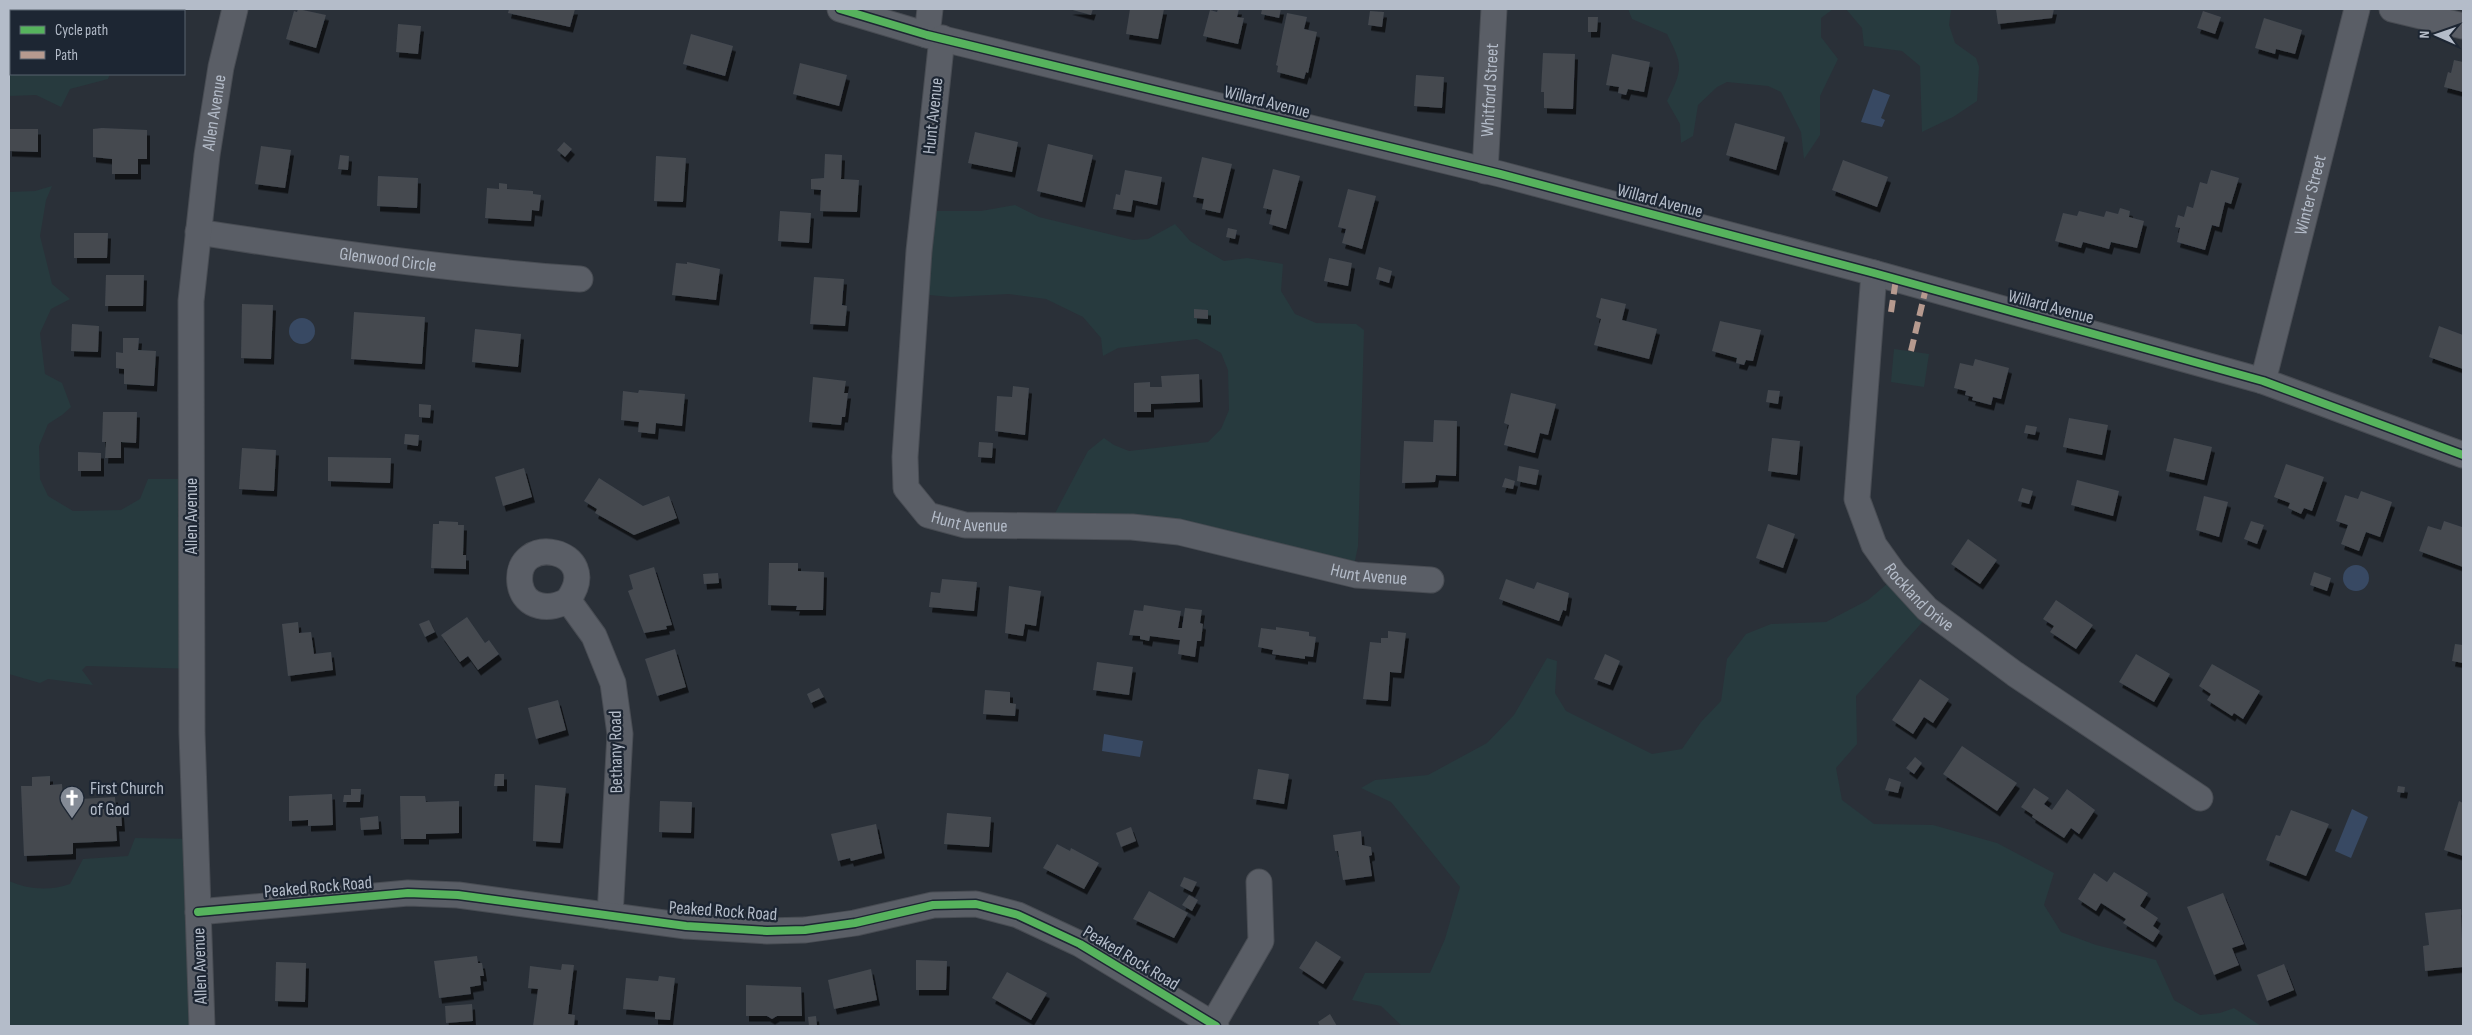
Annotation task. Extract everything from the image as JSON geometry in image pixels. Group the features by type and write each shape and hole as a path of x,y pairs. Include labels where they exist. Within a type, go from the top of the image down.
{"street":[{"name":"Allen Avenue","path":"202,1026 192,733 191,301 198,232 220,76 235,9"},
{"name":"Willard Avenue","path":"840,9 934,37 1485,171 1874,273 2263,381 2463,455"},
{"name":"Hunt Avenue","path":"930,9 934,37 905,457 906,488 928,515 965,525 1132,527 1179,532 1356,575 1431,580"},
{"name":"Whitford Street","path":"1485,171 1494,9"},
{"name":"Winter Street","path":"2263,381 2357,9"},
{"path":"2392,9 2463,26"},
{"name":"Glenwood Circle","path":"198,232 280,246 508,274 580,279"},
{"name":"Rockland Drive","path":"1874,273 1857,499 1874,545 1894,573 1927,609 2014,674 2200,798"},
{"name":"Bethany Road","path":"568,600 594,636 613,683 620,734 610,916"},
{"path":"1214,1025 1261,942 1259,882"},
{"name":"Peaked Rock Road","path":"198,912 408,893 458,895 686,926 786,931 855,923 933,905 976,904 1018,915 1080,944 1214,1025"}],"green space":[{"path":"9,9 69,9 10,10 10,75 110,75 108,79 70,89 61,107 36,95 9,96"},
{"path":"1628,9 1833,9 1821,18 1821,37 1838,59 1820,96 1820,135 1804,159 1801,132 1781,92 1768,86 1727,82 1717,87 1698,105 1693,136 1681,143 1680,124 1667,101 1678,74 1679,67 1676,53 1667,34 1632,19"},
{"path":"1846,9 1951,9 1949,25 1955,43 1976,58 1979,67 1977,101 1953,117 1922,132 1920,66 1902,51 1864,46 1862,28"},
{"path":"52,186 46,200 40,236 52,284 70,299 51,309 40,333 45,374 62,383 71,407 48,424 39,446 40,479 48,496 73,511 121,510 140,499 148,479 197,479 198,669 86,666 82,670 93,685 48,679 40,683 9,674 9,192 35,191"},
{"path":"1015,205 1039,217 1133,240 1148,239 1175,224 1190,241 1224,261 1247,258 1283,264 1281,291 1295,314 1316,323 1356,324 1364,330 1358,546 1352,575 1052,519 1088,451 1104,438 1114,445 1129,451 1208,442 1221,429 1229,410 1228,370 1221,353 1197,339 1118,348 1103,356 1101,338 1083,317 1046,299 1009,294 951,297 919,294 929,211 981,211"},
{"path":"1894,349 1929,354 1924,387 1891,382"},
{"path":"1893,579 1927,617 1856,696 1857,744 1836,768 1842,800 1874,824 1933,825 1997,843 2054,873 2044,905 2061,932 2096,945 2156,960 2174,1000 2200,1015 2220,1013 2234,1008 2261,1026 1402,1026 1381,1006 1352,1000 1365,973 1430,973 1445,939 1460,887 1391,802 1361,788 1375,780 1428,775 1487,743 1514,715 1547,658 1557,661 1555,693 1566,711 1652,754 1682,749 1701,722 1721,701 1727,659 1746,634 1771,624 1826,622 1868,600"},
{"path":"135,838 199,839 200,1026 9,1026 9,881 24,886 40,888 55,888 70,884 83,859 128,856"}],"water":[{"path":"1873,89 1890,95 1881,118 1885,120 1882,127 1861,122"},
{"path":"302,318 311,322 315,331 311,340 302,344 293,340 289,331 293,322"},
{"path":"2356,565 2365,569 2369,578 2365,587 2356,591 2347,587 2343,578 2347,569"},
{"path":"1104,734 1143,741 1140,757 1102,751"},
{"path":"2352,809 2368,817 2351,858 2335,851"}],"building":[{"path":"298,9 326,15 316,48 286,39 294,11 297,12"},
{"path":"509,9 575,9 570,27 508,13"},
{"path":"1069,9 1093,9 1091,15"},
{"path":"1130,9 1164,9 1158,39 1126,34"},
{"path":"1218,9 1239,9 1237,17 1244,18 1238,44 1203,36 1210,10 1217,12"},
{"path":"1262,9 1281,9 1279,18 1261,14"},
{"path":"1996,9 2054,9 2052,18 1998,24"},
{"path":"1370,11 1384,12 1382,27 1368,25"},
{"path":"2203,11 2221,17 2215,34 2197,28"},
{"path":"1287,13 1307,17 1304,29 1317,32 1308,73 1306,72 1304,79 1277,72 1278,66 1276,65"},
{"path":"1588,17 1598,17 1597,32 1588,32"},
{"path":"2264,18 2302,30 2295,54 2276,49 2275,54 2255,48"},
{"path":"398,24 421,26 418,54 396,52"},
{"path":"691,34 733,46 725,76 683,64"},
{"path":"1543,53 1575,54 1573,109 1544,108 1544,92 1541,92"},
{"path":"1612,54 1650,62 1644,92 1628,89 1626,95 1618,93 1619,87 1606,85"},
{"path":"2454,60 2463,62 2463,92 2444,87 2448,72 2451,73"},
{"path":"800,63 847,75 839,106 793,94"},
{"path":"1416,75 1444,77 1442,108 1414,106"},
{"path":"1735,123 1785,137 1776,170 1726,155"},
{"path":"9,129 38,129 38,152 9,151"},
{"path":"93,129 147,130 147,159 138,159 138,174 112,174 112,159 93,157"},
{"path":"975,132 1018,142 1012,172 968,163"},
{"path":"564,142 572,149 565,157 557,150"},
{"path":"1048,144 1093,155 1082,202 1037,191"},
{"path":"261,146 291,150 285,188 255,184"},
{"path":"825,154 842,155 841,179 859,180 857,212 820,211 821,190 811,189 811,179 824,178"},
{"path":"340,155 349,156 348,170 338,169"},
{"path":"656,156 686,158 683,202 654,201"},
{"path":"1202,157 1232,164 1220,213 1202,209 1204,199 1193,197"},
{"path":"1843,160 1888,177 1877,207 1832,190"},
{"path":"1273,169 1300,176 1286,229 1269,224 1272,210 1263,208"},
{"path":"1125,170 1162,177 1157,205 1133,200 1131,212 1113,209 1116,194 1120,195"},
{"path":"2211,170 2239,178 2231,204 2225,202 2219,227 2212,225 2205,250 2177,242 2180,228 2175,227 2178,215 2184,217 2187,206 2193,208 2200,182 2207,184"},
{"path":"378,176 418,178 417,208 377,206"},
{"path":"499,183 507,184 507,189 533,191 533,194 541,195 539,211 532,210 531,221 485,218 487,188 499,189"},
{"path":"1348,189 1376,196 1362,249 1342,243 1346,229 1338,227"},
{"path":"2120,208 2130,211 2129,217 2144,221 2137,248 2111,242 2109,249 2083,242 2081,248 2055,241 2063,213 2077,216 2079,211 2104,217 2106,211 2118,214"},
{"path":"780,211 811,213 809,243 778,241"},
{"path":"1228,228 1237,230 1235,239 1226,237"},
{"path":"74,233 108,233 107,258 74,258"},
{"path":"1329,258 1352,263 1348,286 1324,281"},
{"path":"687,262 720,269 716,300 672,295 676,263 687,264"},
{"path":"1379,267 1392,271 1389,283 1376,279"},
{"path":"106,275 144,275 143,306 105,306"},
{"path":"814,277 844,279 842,305 847,306 845,326 810,324"},
{"path":"1601,298 1626,304 1622,320 1657,329 1649,359 1594,345 1601,319 1596,317"},
{"path":"242,304 273,305 271,359 241,358"},
{"path":"1194,309 1208,310 1208,319 1194,318"},
{"path":"354,312 425,317 422,364 351,359"},
{"path":"1720,321 1761,330 1753,361 1746,360 1744,365 1736,363 1737,358 1712,351"},
{"path":"72,324 99,326 98,352 71,351"},
{"path":"2439,326 2463,335 2463,369 2429,357"},
{"path":"475,329 521,334 518,367 472,362"},
{"path":"123,338 139,338 138,350 156,351 154,386 124,384 124,369 116,368 116,352 123,353"},
{"path":"1975,359 2009,368 2001,399 1993,397 1991,405 1972,400 1973,397 1965,395 1966,391 1954,388 1960,363 1973,366"},
{"path":"1199,374 1200,402 1151,404 1151,412 1134,412 1134,383 1150,382 1150,387 1162,387 1161,376"},
{"path":"813,377 846,381 844,393 848,393 845,417 842,417 841,425 809,422"},
{"path":"1013,386 1029,388 1025,435 995,431 997,396 1012,397"},
{"path":"639,390 685,394 682,426 656,423 655,434 638,432 639,422 621,420 623,391 638,393"},
{"path":"1768,390 1780,391 1778,404 1766,402"},
{"path":"1511,393 1556,404 1548,435 1540,433 1535,453 1504,445 1509,425 1504,423"},
{"path":"419,404 431,405 430,418 419,417"},
{"path":"103,412 137,412 136,443 121,442 121,458 105,458 106,442 102,442"},
{"path":"2069,418 2108,425 2102,455 2063,447"},
{"path":"1434,420 1457,421 1456,476 1436,475 1435,482 1402,483 1404,441 1433,442"},
{"path":"2026,425 2037,427 2035,435 2024,433"},
{"path":"405,434 419,435 418,446 404,444"},
{"path":"1772,438 1800,441 1797,475 1768,471"},
{"path":"2174,438 2212,447 2204,480 2166,471"},
{"path":"979,442 993,443 992,458 978,457"},
{"path":"242,448 276,450 274,491 239,489"},
{"path":"78,452 101,453 101,471 78,471"},
{"path":"328,457 391,458 390,483 328,481"},
{"path":"2286,464 2324,477 2312,511 2304,508 2301,514 2288,508 2290,503 2274,497"},
{"path":"1519,466 1539,470 1536,485 1517,481"},
{"path":"524,468 532,497 503,506 495,477"},
{"path":"599,478 643,506 669,496 677,518 634,535 595,513 597,509 584,501"},
{"path":"1505,478 1515,481 1513,489 1502,487"},
{"path":"2077,480 2119,491 2113,516 2071,505"},
{"path":"2022,488 2033,491 2029,504 2018,501"},
{"path":"2361,491 2392,502 2380,537 2366,532 2359,551 2341,544 2348,525 2336,521 2345,495 2358,499"},
{"path":"2204,496 2228,502 2219,537 2196,530"},
{"path":"439,521 458,522 458,525 464,525 463,555 466,555 466,569 431,568 433,524 439,524"},
{"path":"2251,521 2264,525 2257,544 2244,539"},
{"path":"2444,521 2462,527 2463,567 2419,551 2428,526 2441,530"},
{"path":"1768,524 1795,534 1783,568 1756,558"},
{"path":"1968,539 1997,560 1980,584 1951,564"},
{"path":"769,563 798,563 798,571 824,572 823,610 796,610 797,606 768,605"},
{"path":"654,567 672,625 666,626 667,629 644,633 628,591 633,589 629,575"},
{"path":"2314,572 2331,578 2327,591 2310,585"},
{"path":"718,573 719,583 704,584 703,574"},
{"path":"942,579 977,582 974,611 929,607 931,592 940,593"},
{"path":"1506,579 1534,589 1537,582 1569,593 1566,611 1563,610 1559,621 1499,599"},
{"path":"1009,586 1041,591 1036,626 1025,624 1023,636 1005,633"},
{"path":"2056,600 2093,625 2076,649 2050,632 2054,626 2043,619"},
{"path":"1144,605 1181,611 1178,628 1182,628 1185,608 1202,610 1200,623 1203,624 1201,641 1197,641 1195,657 1178,654 1180,640 1150,636 1149,641 1140,639 1140,636 1129,635 1134,610 1143,611"},
{"path":"467,617 485,643 489,640 499,654 478,670 468,656 460,662 441,635"},
{"path":"429,620 435,632 425,637 419,624"},
{"path":"298,622 299,633 311,632 314,654 331,652 333,670 288,676 282,624"},
{"path":"1276,627 1309,632 1309,636 1316,637 1313,657 1305,656 1305,659 1272,654 1273,650 1258,647 1261,628 1276,630"},
{"path":"1388,631 1406,633 1401,673 1390,672 1388,701 1363,699 1370,642 1381,643 1381,638 1388,638"},
{"path":"2455,644 2463,645 2463,663 2452,661"},
{"path":"675,649 686,687 657,696 645,659"},
{"path":"1605,654 1620,661 1610,685 1594,679"},
{"path":"2136,654 2170,674 2154,702 2119,682"},
{"path":"1097,662 1133,667 1129,695 1093,690"},
{"path":"2212,664 2260,691 2243,719 2234,713 2232,716 2207,700 2211,694 2199,686"},
{"path":"1920,679 1949,699 1933,723 1924,717 1913,734 1892,720"},
{"path":"819,688 824,697 811,703 807,694"},
{"path":"985,690 1010,692 1010,703 1016,704 1015,716 983,714"},
{"path":"558,700 566,730 536,739 528,708"},
{"path":"1962,746 2017,783 1997,811 1943,774"},
{"path":"1915,757 1922,763 1914,774 1906,768"},
{"path":"1258,769 1289,774 1284,804 1253,799"},
{"path":"495,774 504,774 504,786 494,786"},
{"name":"First Church of God","path":"50,776 50,785 62,784 63,800 115,797 116,812 121,812 122,826 116,826 117,841 73,843 73,854 24,856 21,786 32,786 32,777"},
{"path":"1889,778 1901,782 1898,793 1885,790"},
{"path":"535,785 566,788 560,843 533,841"},
{"path":"2398,786 2405,787 2404,793 2397,792"},
{"path":"2034,788 2049,798 2044,804 2052,810 2067,789 2095,810 2079,834 2071,828 2064,838 2032,817 2033,815 2021,807"},
{"path":"351,789 361,789 360,802 343,802 344,795 351,795"},
{"path":"332,794 333,825 308,826 308,820 289,821 289,796"},
{"path":"400,796 425,796 426,802 459,801 459,833 426,834 426,839 401,839"},
{"path":"660,801 692,802 691,833 659,832"},
{"path":"2459,801 2463,803 2463,856 2444,850"},
{"path":"2291,810 2329,824 2306,876 2266,860 2276,835 2280,836"},
{"path":"947,813 991,817 989,847 944,844"},
{"path":"378,816 379,829 361,830 360,818"},
{"path":"876,824 882,853 851,861 850,858 838,861 831,834"},
{"path":"1131,827 1136,841 1121,847 1116,833"},
{"path":"1361,831 1362,845 1371,847 1372,855 1369,856 1372,876 1343,880 1338,851 1335,851 1333,835"},
{"path":"1057,844 1070,851 1071,848 1099,863 1084,889 1043,868"},
{"path":"2114,872 2148,893 2140,906 2158,918 2153,926 2160,931 2153,942 2123,923 2126,919 2101,903 2096,911 2078,899 2094,873 2107,882"},
{"path":"1184,877 1197,882 1192,892 1180,886"},
{"path":"1149,891 1188,913 1174,938 1133,919"},
{"path":"2223,893 2244,944 2232,948 2239,965 2214,975 2187,907"},
{"path":"1189,895 1198,900 1192,911 1182,905"},
{"path":"2461,909 2463,967 2425,971 2423,946 2429,945 2425,913"},
{"path":"1316,941 1341,957 1323,984 1299,968"},
{"path":"477,956 478,963 482,963 484,976 480,976 481,985 470,987 471,994 439,998 434,961"},
{"path":"916,960 947,961 946,990 916,990"},
{"path":"276,962 306,963 305,1002 275,1001"},
{"path":"562,964 574,965 568,1014 575,1015 574,1026 533,1026 538,989 528,988 530,966 561,970"},
{"path":"2284,964 2294,990 2267,1001 2257,975"},
{"path":"871,969 877,1000 834,1009 828,980"},
{"path":"1007,972 1047,993 1031,1020 992,998"},
{"path":"659,976 675,978 670,1020 655,1019 655,1012 623,1009 626,978 658,981"},
{"path":"746,985 801,987 802,1016 777,1016 772,1019 767,1016 746,1016"},
{"path":"472,1004 473,1021 446,1023 445,1006"},
{"path":"1330,1014 1337,1026 1320,1026 1318,1022"},
{"path":"816,1016 817,1026 809,1026 808,1017"}],"marked path":[{"path":"1891,312 1896,279"},
{"path":"1911,351 1926,288"}],"cycle path":[{"path":"840,9 927,35 1500,174 1874,273 2263,381 2463,455"},
{"path":"198,912 408,893 458,895 686,926 767,931 805,930 855,923 933,905 976,904 1018,915 1080,944 1216,1026"}],"place":[{"name":"First Church of God","path":"72,819"}]}
